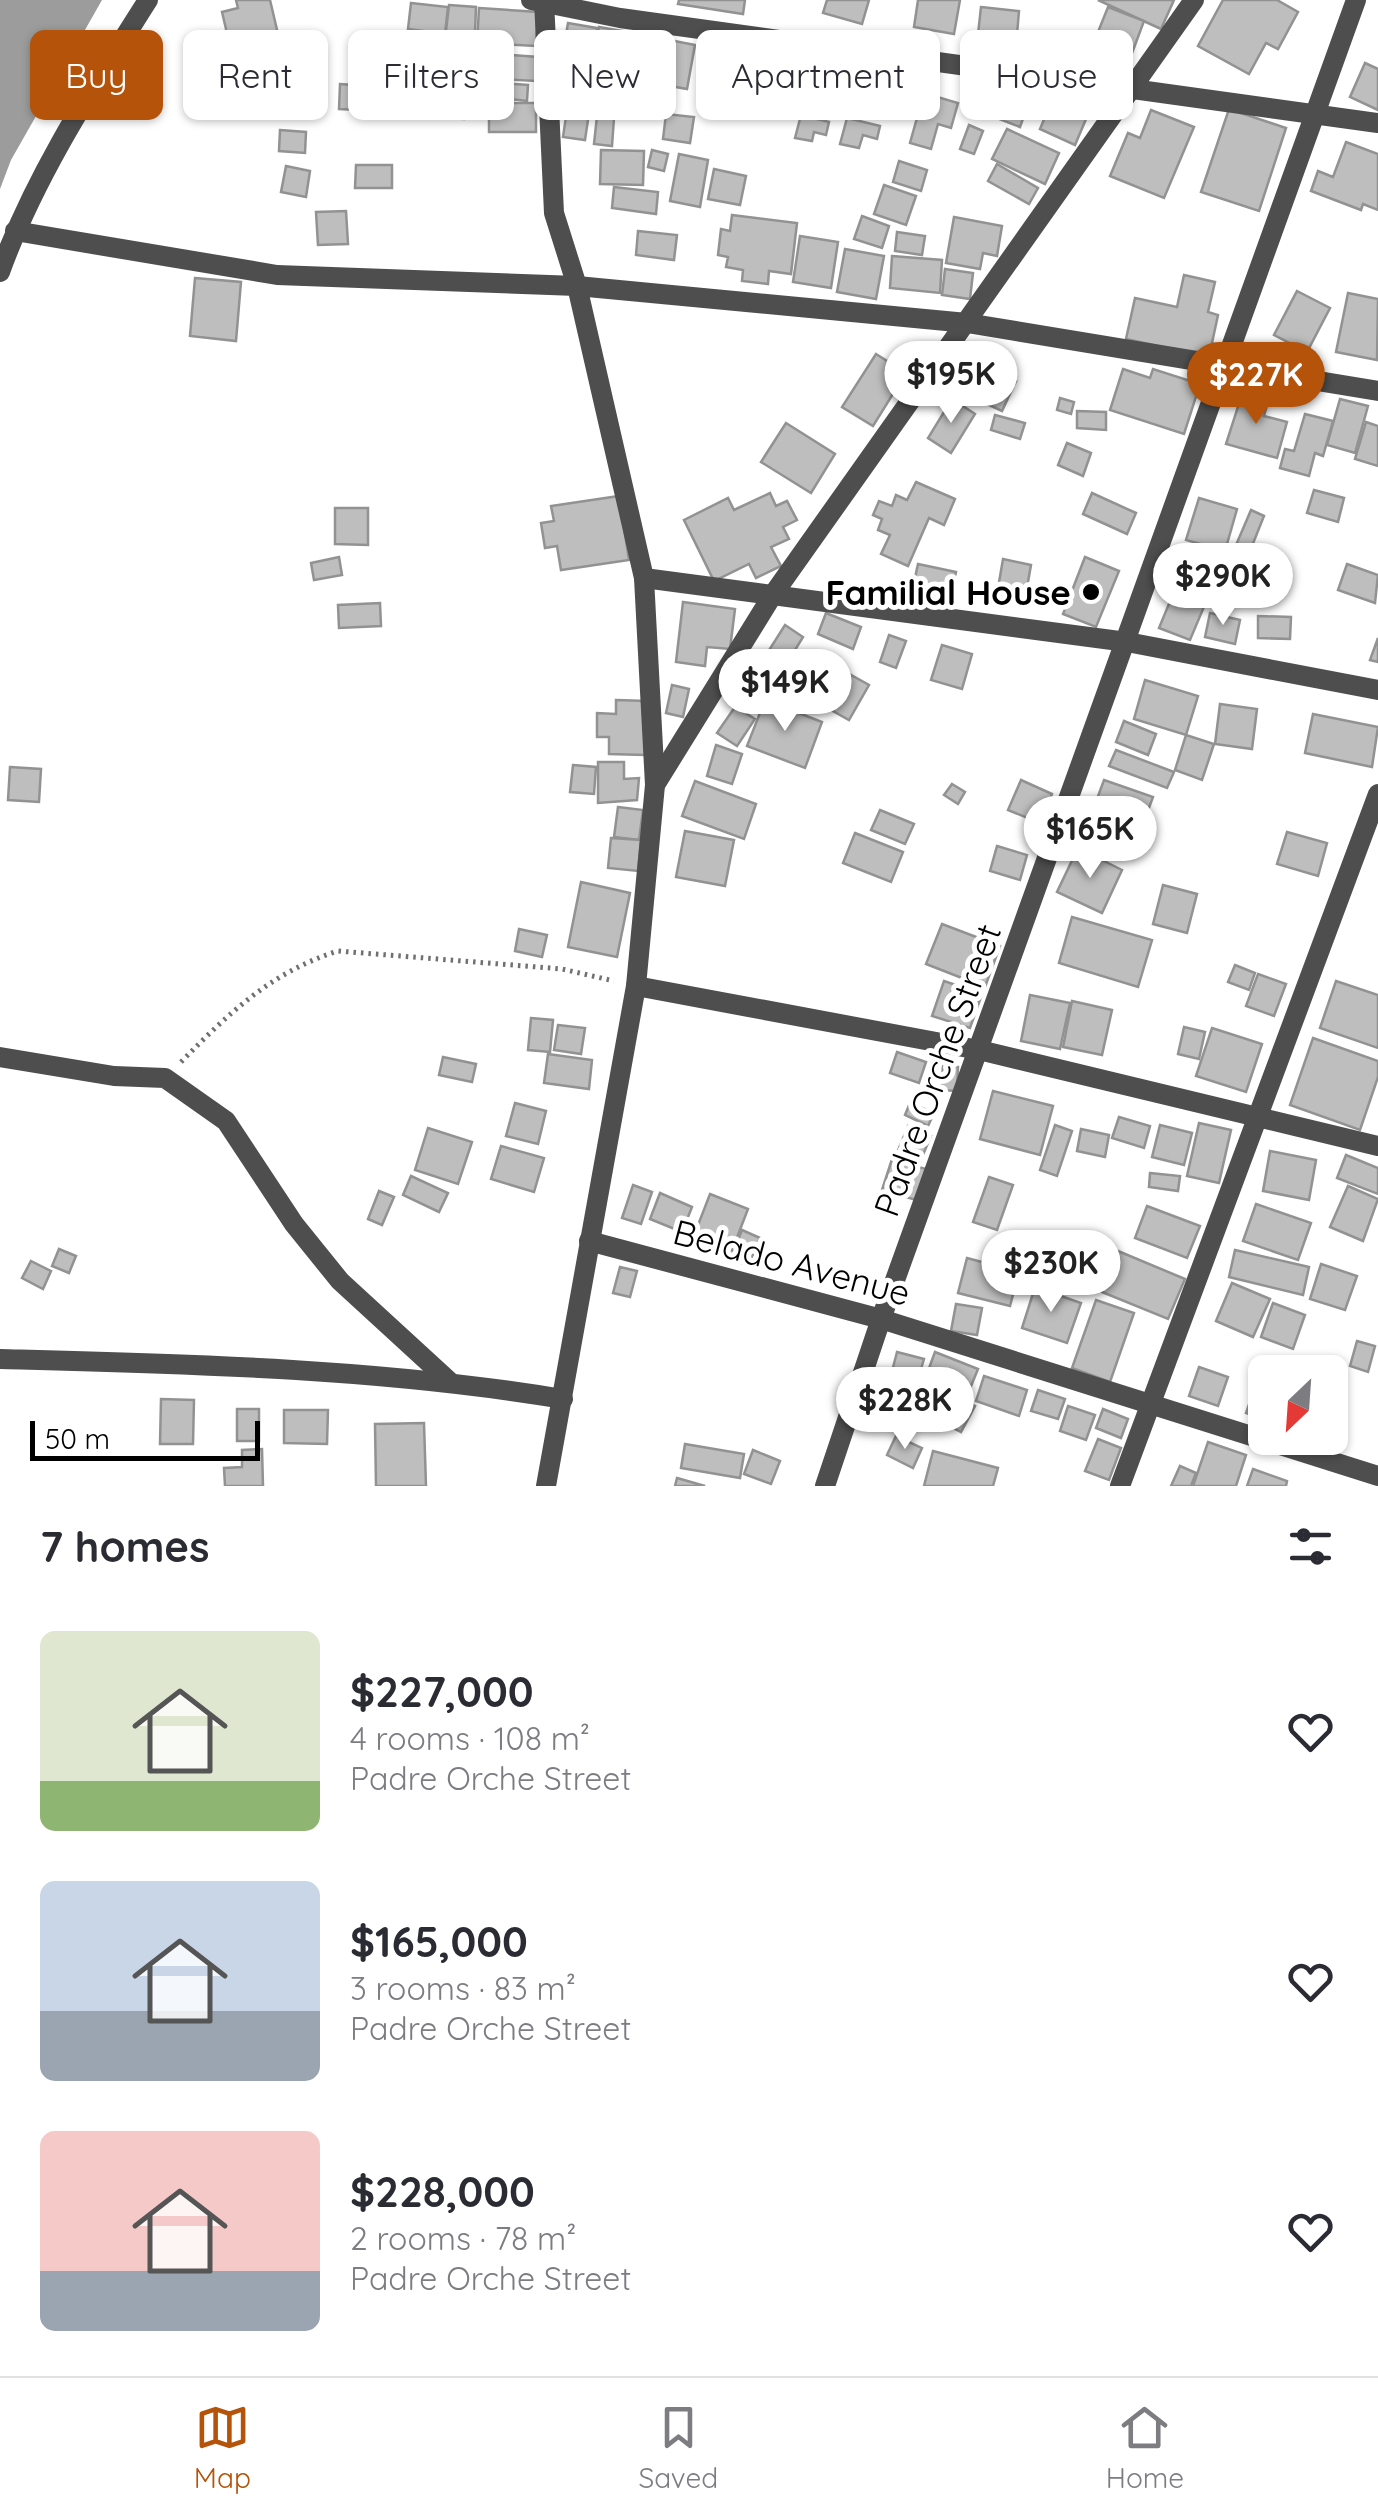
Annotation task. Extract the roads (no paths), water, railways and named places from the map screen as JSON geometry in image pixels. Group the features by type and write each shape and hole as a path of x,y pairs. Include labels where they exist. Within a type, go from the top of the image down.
{"street":[{"path":"0,272 15,231 90,91 148,0"},
{"path":"546,1486 636,986 654,784 644,578 577,286 554,213 540,0 620,18 960,66"},
{"path":"1133,82 1194,0"},
{"name":"Padre Orche Street","path":"825,1486 881,1319 1127,642 1222,364 1356,0"},
{"path":"1133,90 1378,122"},
{"path":"654,784 772,596 1107,120"},
{"path":"15,231 277,274 577,286 967,323 1378,391"},
{"path":"644,578 1127,642 1378,690"},
{"path":"1120,1486 1378,794"},
{"path":"636,986 980,1050 1378,1146"},
{"path":"0,1057 114,1076 165,1078 226,1121 294,1224 340,1282 450,1381"},
{"name":"Belado Avenue","path":"589,1240 881,1319 1378,1476"},
{"path":"0,1360 201,1365 450,1381 563,1399"}],"place":[{"name":"Familial House","path":"1091,592"}]}
